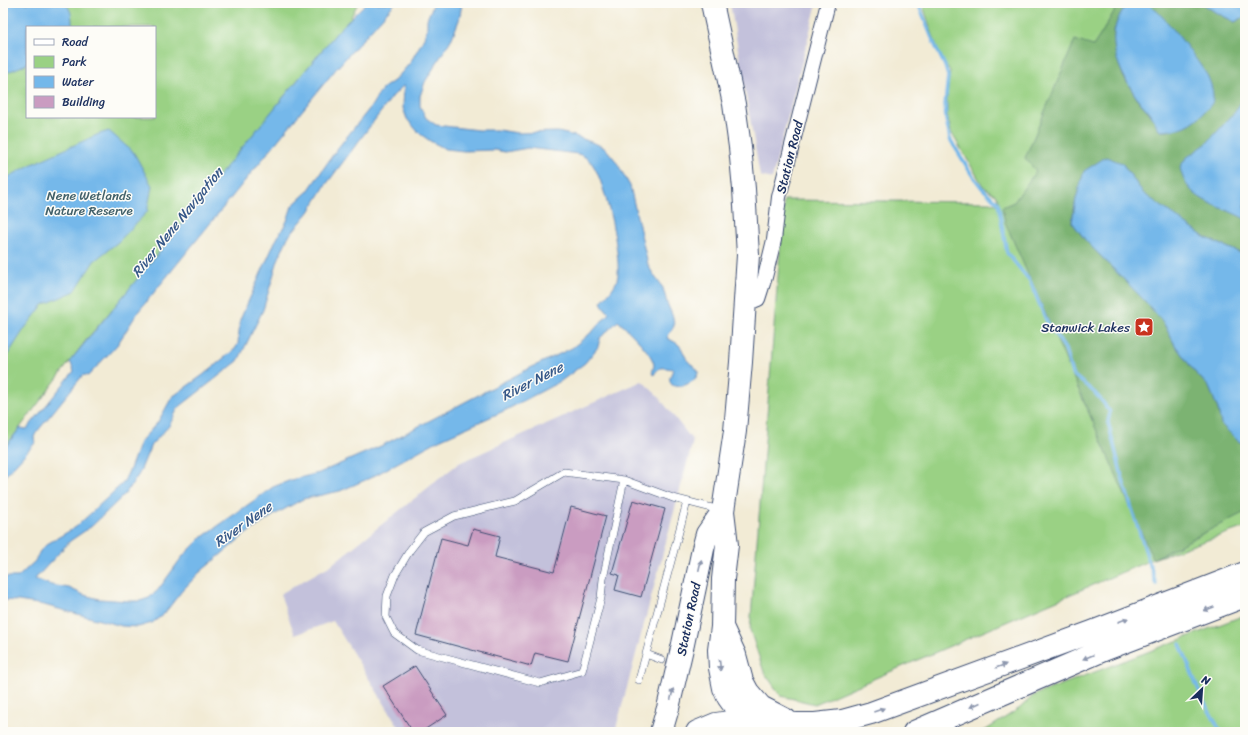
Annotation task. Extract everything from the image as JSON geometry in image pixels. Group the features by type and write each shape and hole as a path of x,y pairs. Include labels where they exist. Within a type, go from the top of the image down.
{"highway":[{"name":"Station Road","path":"712,3 734,104 744,189 748,255 735,431 723,510 727,545 723,579 722,627 719,650 720,668 724,688 728,697 738,711 755,727"},
{"name":"Station Road","path":"661,732 683,644 703,550 708,534 723,510"},
{"path":"698,732 716,724 736,721 755,727 766,721 796,724 842,721 1078,638 1245,573"},
{"path":"914,732 1106,649 1245,596"},
{"path":"722,627 735,656 742,681 748,692 761,707 796,724"}],"street":[{"name":"Station Road","path":"745,301 753,301 758,299 765,277 774,240 779,197 828,3"}],"lane":[{"path":"624,480 603,578 601,598 582,671 540,683 417,650 394,633 386,617 387,596 395,574 410,550 424,532 454,516 515,501 564,472 624,480 687,502 723,510"},
{"path":"640,680 687,502"},
{"path":"646,654 662,660"}],"shaded area":[{"path":"730,3 817,3 772,179 760,176"},
{"path":"642,381 658,396 693,441 615,732 402,732 333,621 295,635 280,594 331,565 459,463"}],"green space":[{"name":"Nene Wetlands Nature Reserve","path":"3,3 358,3 350,19 338,31 282,99 137,280 87,339 3,450"},
{"path":"922,3 1245,3 1245,527 1153,559 815,704 781,696 764,672 750,630 784,200 990,202 999,205 997,196 983,186 951,132 947,114 947,96 950,71 940,56"},
{"path":"1119,3 1131,3 1122,11 1114,30 1115,51 1123,76 1138,100 1151,115 1160,131 1176,129 1193,57 1163,18 1146,3 1202,3 1215,12 1235,22 1245,16 1245,255 1204,237 1161,207 1143,193 1122,163 1084,171 1076,199 1072,222 1086,241 1143,299 1163,322 1175,345 1194,371 1209,387 1218,409 1221,424 1238,441 1245,444 1245,512 1153,559 1005,222 1002,207 1014,202 1036,171 1025,158 1075,40 1093,46"},
{"path":"1245,615 1245,732 980,732 986,730 1020,708 1034,695"}],"water":[{"path":"3,3 64,3 67,5 72,17 72,26 26,26 26,64 3,74"},
{"path":"366,3 395,3 336,69 138,312 117,345 88,376 83,375 36,433 34,437 35,443 3,478 3,450 20,428 27,429 74,371 70,361 184,222 204,194 338,31"},
{"name":"River Nene","path":"434,3 462,4 459,20 452,38 425,82 420,96 420,106 426,118 436,125 478,130 498,130 518,133 558,132 575,136 599,145 606,149 616,161 630,186 648,265 663,288 673,317 674,326 667,338 680,346 685,357 697,370 697,376 690,383 675,386 672,385 670,381 670,376 673,369 660,368 654,375 652,373 654,362 647,351 618,321 600,338 598,347 585,363 561,381 506,410 439,440 370,478 340,491 303,499 274,515 243,536 199,573 181,592 164,614 152,623 138,627 122,626 44,605 3,600 3,577 18,577 35,561 40,551 47,544 76,527 123,483 140,442 158,422 172,397 203,375 235,349 238,344 240,320 275,242 287,221 292,206 308,191 337,149 370,108 382,89 395,80 410,63 423,40 427,29 427,19","holes":["404,85 403,108 407,119 419,133 430,141 446,149 464,151 494,150 505,152 528,148 578,154 590,161 598,174 603,187 615,239 618,270 617,280 601,302 609,313 593,331 572,348 526,370 383,445 319,473 291,480 273,487 201,538 182,557 158,590 149,598 140,601 99,599 84,595 69,588 51,585 35,579 70,541 92,526 125,494 139,474 151,445 169,426 178,408 238,361 263,310 278,260 288,237 309,212 325,186 392,97"]},
{"path":"1131,3 1146,3 1160,14 1187,47 1208,77 1212,91 1212,103 1196,120 1185,126 1173,130 1160,131 1148,111 1137,98 1121,70 1115,50 1115,29 1122,12 1126,6"},
{"path":"1202,3 1245,3 1245,16 1235,22 1215,12"},
{"path":"1245,95 1245,219 1196,195 1183,179 1180,167 1186,158 1206,144 1235,112"},
{"path":"109,131 134,153 152,186 147,212 118,242 94,261 75,291 43,305 25,328 3,362 3,180 30,165"},
{"path":"1106,157 1122,163 1143,193 1204,237 1245,255 1245,444 1238,441 1221,424 1218,409 1209,387 1194,371 1175,345 1163,322 1143,299 1086,241 1072,222 1076,199 1084,171"}],"building":[{"path":"633,500 665,509 641,597 615,590 619,575 612,573"},
{"path":"571,507 606,516 568,661 535,653 531,666 416,635 441,538 468,545 473,529 500,536 495,557 554,572"},
{"path":"415,666 447,715 421,732 413,732 383,686"}],"waterway":[{"path":"918,3 948,76 945,105 950,139 972,175 982,188 998,203 1007,253 1030,281 1046,320 1065,349 1072,374 1094,392 1110,412 1108,422 1124,484 1156,584"},
{"path":"1180,644 1202,698 1221,732"}],"place":[{"name":"Stanwick Lakes","path":"1144,327"}],"water label":[{"name":"River Nene Navigation","path":"177,222"}]}
